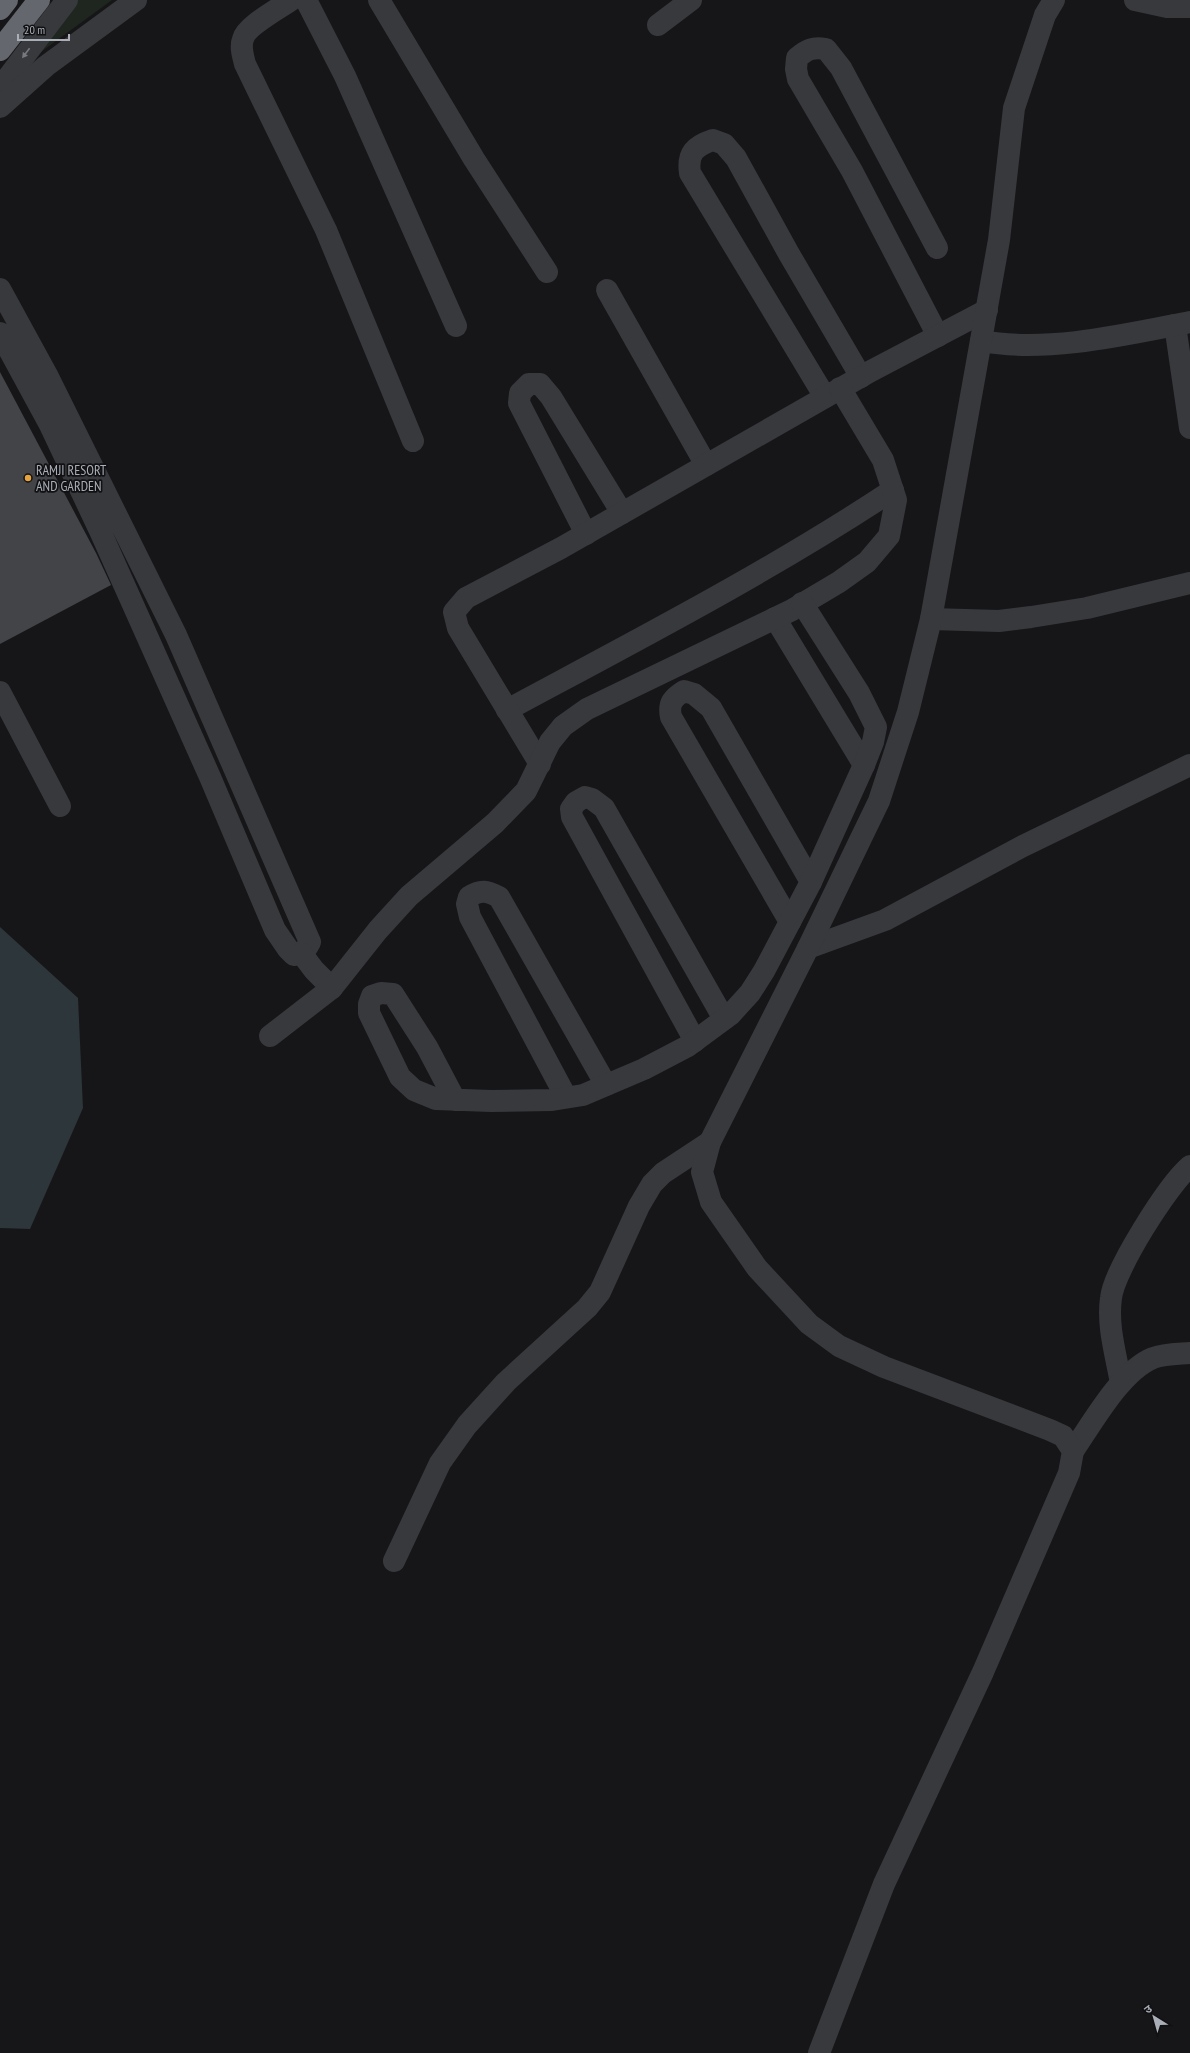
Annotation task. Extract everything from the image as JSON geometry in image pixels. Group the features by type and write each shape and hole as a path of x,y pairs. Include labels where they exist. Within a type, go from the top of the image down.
{"highway":[{"path":"0,9 7,0"},
{"path":"0,50 39,0"}],"street":[{"path":"0,88 67,0"},
{"path":"0,107 46,66 136,0"},
{"path":"291,0 248,30 243,38 242,50 245,64 326,230 413,441"},
{"path":"306,0 345,76 456,326"},
{"path":"379,0 474,159 547,272"},
{"path":"658,25 691,0"},
{"path":"1054,0 1045,14 1014,108 999,240 987,310 931,618 908,712 879,801 808,948 710,1142 702,1172 711,1202 756,1268 809,1324 839,1346 884,1367 1063,1436 1073,1451"},
{"path":"1135,0 1167,7 1190,7"},
{"path":"937,248 841,68 826,49 814,47 805,52 797,58 796,69 798,79 852,171 938,336"},
{"path":"270,1036 332,988 378,930 410,896 495,823 526,791 550,742 563,726 587,709 775,618 802,603 867,562 888,536 896,500 883,460 833,393 690,173 688,161 692,153 702,144 713,140 724,144 736,158 789,254 861,376"},
{"path":"0,289 47,375 176,635 236,776 297,909 310,942 302,954 294,955 288,950 275,930 101,534 50,425 0,333"},
{"path":"607,290 706,465"},
{"path":"540,764 458,628 454,612 466,598 586,534 861,376 987,310"},
{"path":"981,341 1006,346 1039,345 1082,340 1183,324 1190,428"},
{"path":"586,534 519,403 520,393 528,384 540,384 551,397 622,513"},
{"path":"507,710 701,606 829,532 892,490"},
{"path":"931,618 999,621 1031,617 1087,608 1190,583"},
{"path":"455,1100 427,1047 393,994 381,993 372,996 369,1004 369,1013 400,1077 414,1090 436,1099 455,1100 528,1101 566,1098 582,1095 644,1069 695,1041 724,1019 750,993 811,882 864,766 873,742 876,727 859,693 802,603"},
{"path":"775,618 864,766"},
{"path":"790,922 671,717 669,707 673,698 684,691 694,694 711,708 811,882"},
{"path":"0,692 60,806"},
{"path":"808,948 885,920 1023,846 1190,765"},
{"path":"695,1041 572,817 571,809 576,802 585,798 592,799 604,808 724,1019"},
{"path":"566,1098 470,917 467,904 469,897 478,892 488,891 499,898 606,1085"},
{"path":"302,954 314,970 332,988"},
{"path":"394,1562 440,1463 467,1425 506,1382 587,1308 600,1292 638,1206 652,1184 663,1174 710,1142"},
{"path":"1121,1383 1109,1320 1114,1282 1128,1256 1169,1190 1182,1173 1190,1166"},
{"path":"819,2053 884,1884 983,1672 1068,1473 1073,1451 1121,1383 1140,1364 1155,1357 1190,1353"}],"shaded area":[{"path":"75,0 112,0 38,54"},
{"path":"0,927 78,998 83,1108 30,1229 0,1228"}],"building":[{"name":"RAMJI RESORT AND GARDEN","path":"0,372 96,553 111,585 0,644"}],"place":[{"name":"RAMJI RESORT AND GARDEN","path":"28,478"}]}
